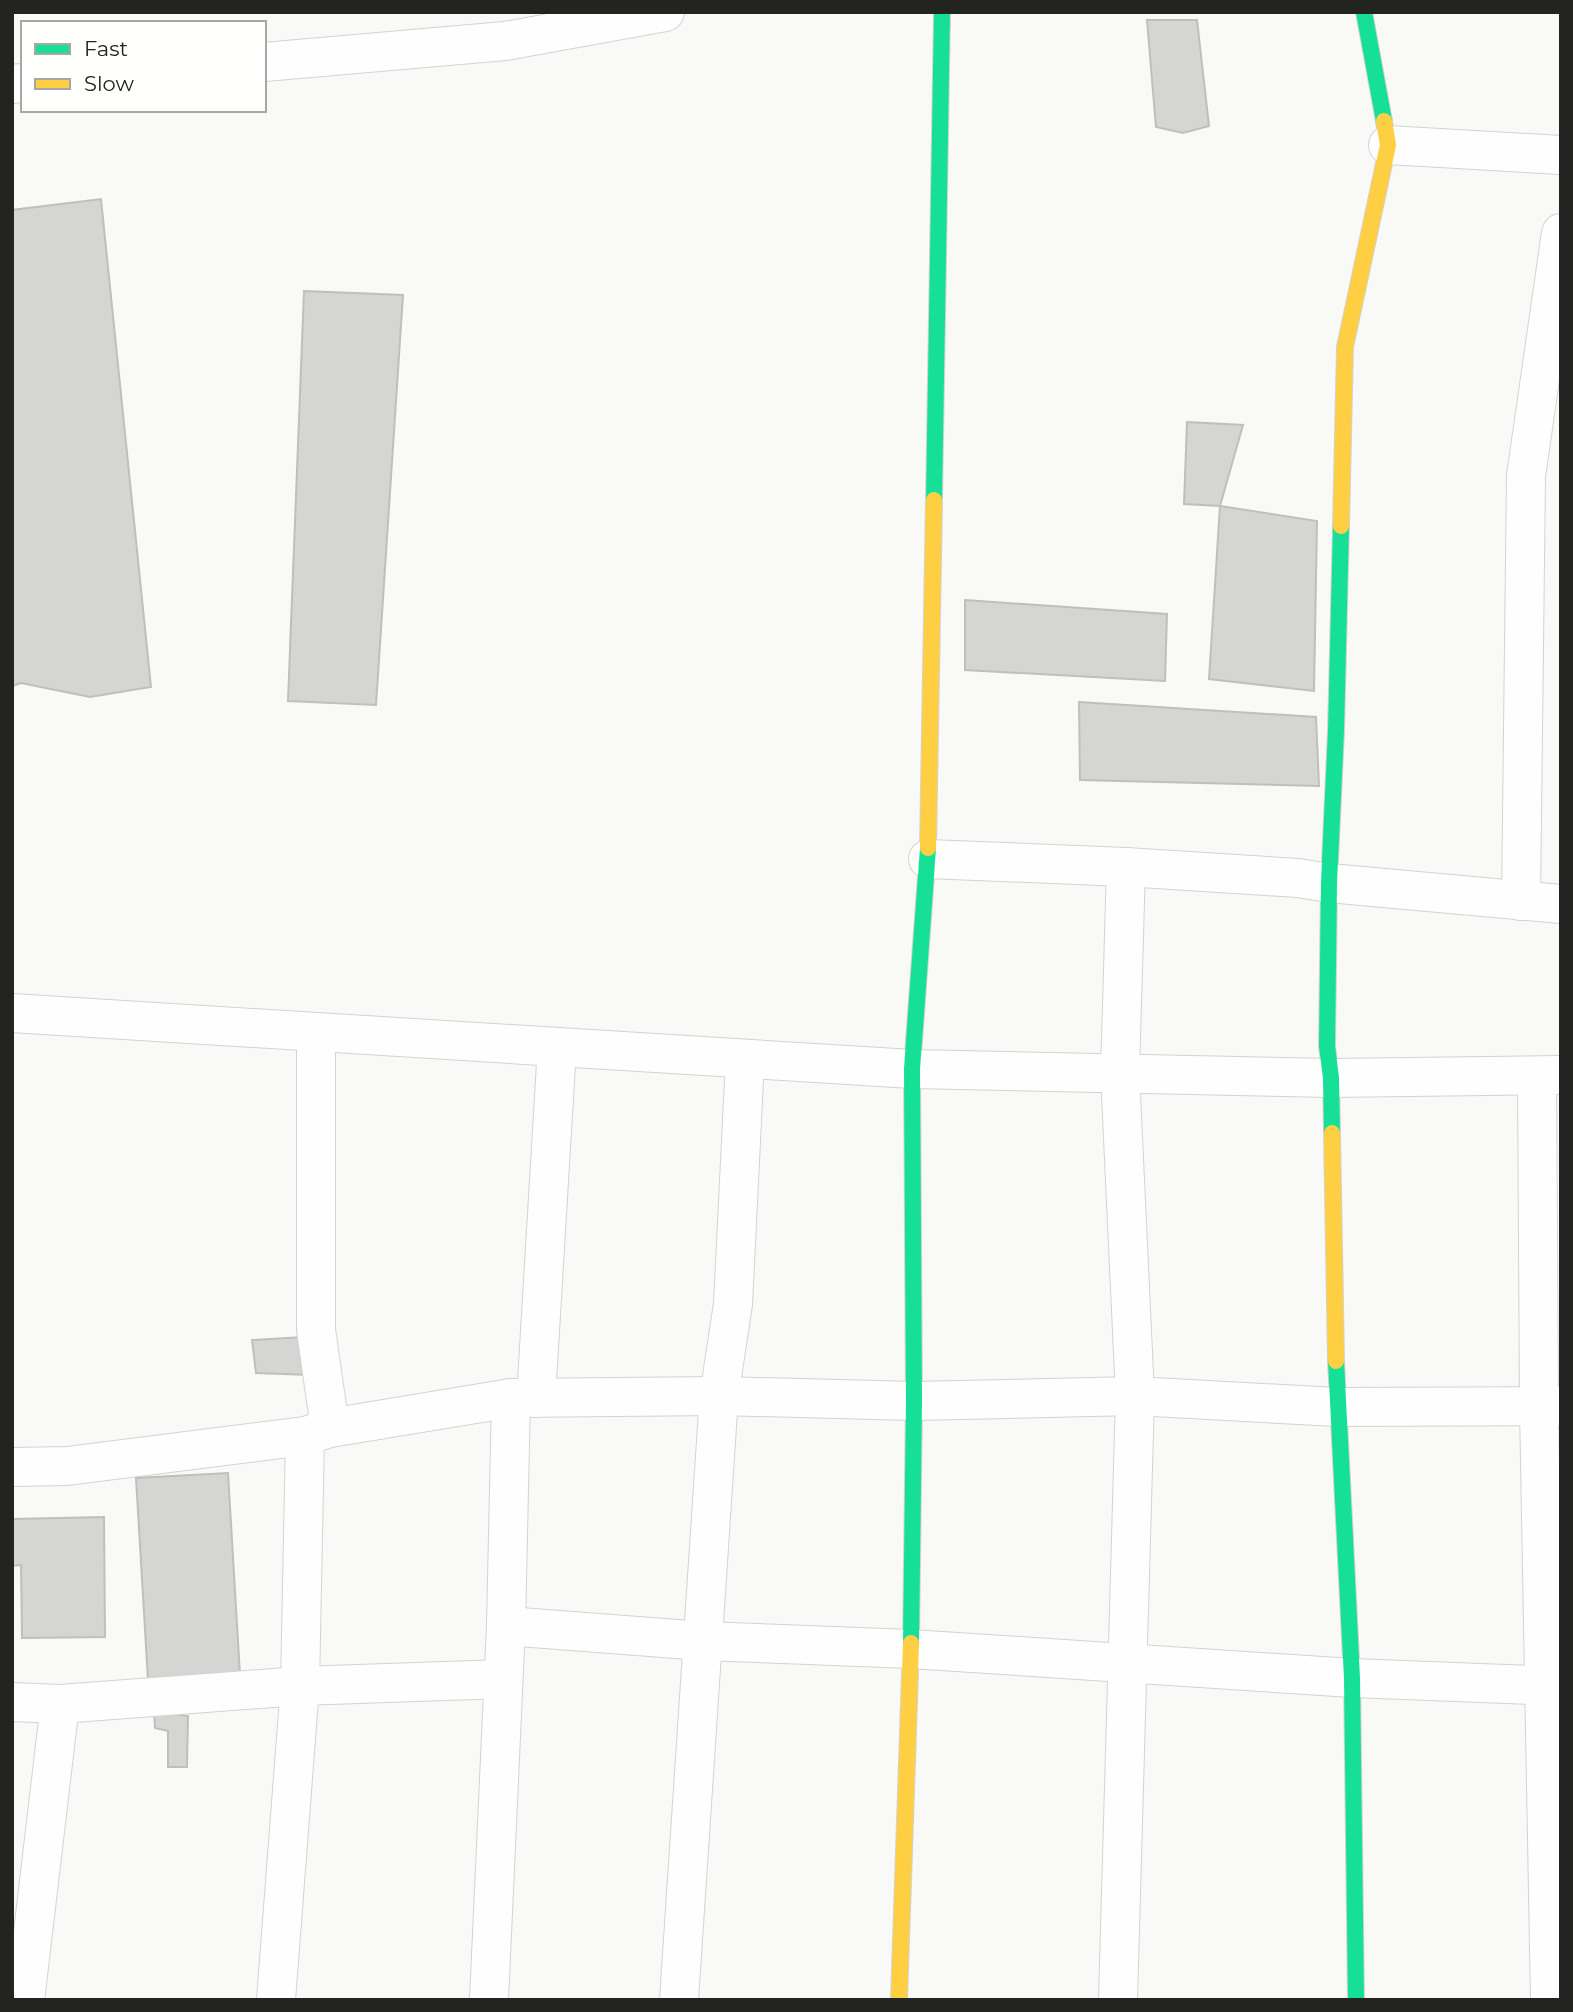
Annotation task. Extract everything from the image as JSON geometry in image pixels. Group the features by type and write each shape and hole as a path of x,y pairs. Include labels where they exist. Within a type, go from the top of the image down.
{"street":[{"path":"266,62 504,27 665,12"},
{"path":"899,2000 911,1649 914,1401 912,1069 928,859 943,12"},
{"path":"1356,2000 1352,1678 1337,1407 1331,1078 1327,1046 1329,883 1336,731 1345,347 1388,145 1364,12"},
{"path":"1388,145 1561,155"},
{"path":"1521,901 1526,475 1561,233"},
{"path":"928,859 1126,867 1298,878 1561,904"},
{"path":"1118,2000 1135,1396 1120,1073 1126,867"},
{"path":"12,1013 912,1069 1331,1078 1549,1076 1553,1686 1550,2000"},
{"path":"276,2000 317,1432 316,1032"},
{"path":"489,2000 506,1626 523,1398 557,1048"},
{"path":"679,2000 719,1396 733,1304 745,1059"},
{"path":"12,1467 92,1463 317,1432 523,1398 719,1396 914,1401 1135,1396 1337,1407 1550,1406"},
{"path":"506,1626 704,1641 911,1649 1352,1678 1553,1686"},
{"path":"12,1702 60,1704 300,1686 503,1679"},
{"path":"25,2000 60,1704"}],"building":[{"path":"1147,20 1197,20 1209,126 1183,133 1156,127"},
{"path":"101,199 151,687 90,697 21,683 12,686 12,210"},
{"path":"304,291 403,295 376,705 288,701"},
{"path":"1187,422 1243,425 1220,506 1184,504"},
{"path":"1220,506 1317,521 1314,691 1209,679"},
{"path":"965,600 1167,614 1165,681 965,670"},
{"path":"1079,702 1316,717 1319,786 1080,780"},
{"path":"303,1337 310,1375 256,1373 252,1340"},
{"path":"228,1473 240,1675 148,1680 136,1478"},
{"path":"104,1517 105,1637 22,1638 21,1565 12,1566 12,1519"},
{"path":"154,1711 188,1716 187,1767 168,1767 168,1731 155,1728"}],"traffic: fast":[{"path":"934,500 942,12"},
{"path":"1364,12 1384,121"},
{"path":"1332,1133 1331,1078 1327,1046 1329,883 1341,526"},
{"path":"911,1643 914,1401 912,1069 928,848"},
{"path":"1336,1361 1352,1678 1356,2000"}],"traffic: slow":[{"path":"1341,526 1345,347 1388,145 1384,121"},
{"path":"928,848 934,500"},
{"path":"1332,1133 1336,1361"},
{"path":"899,2000 911,1643"}]}
